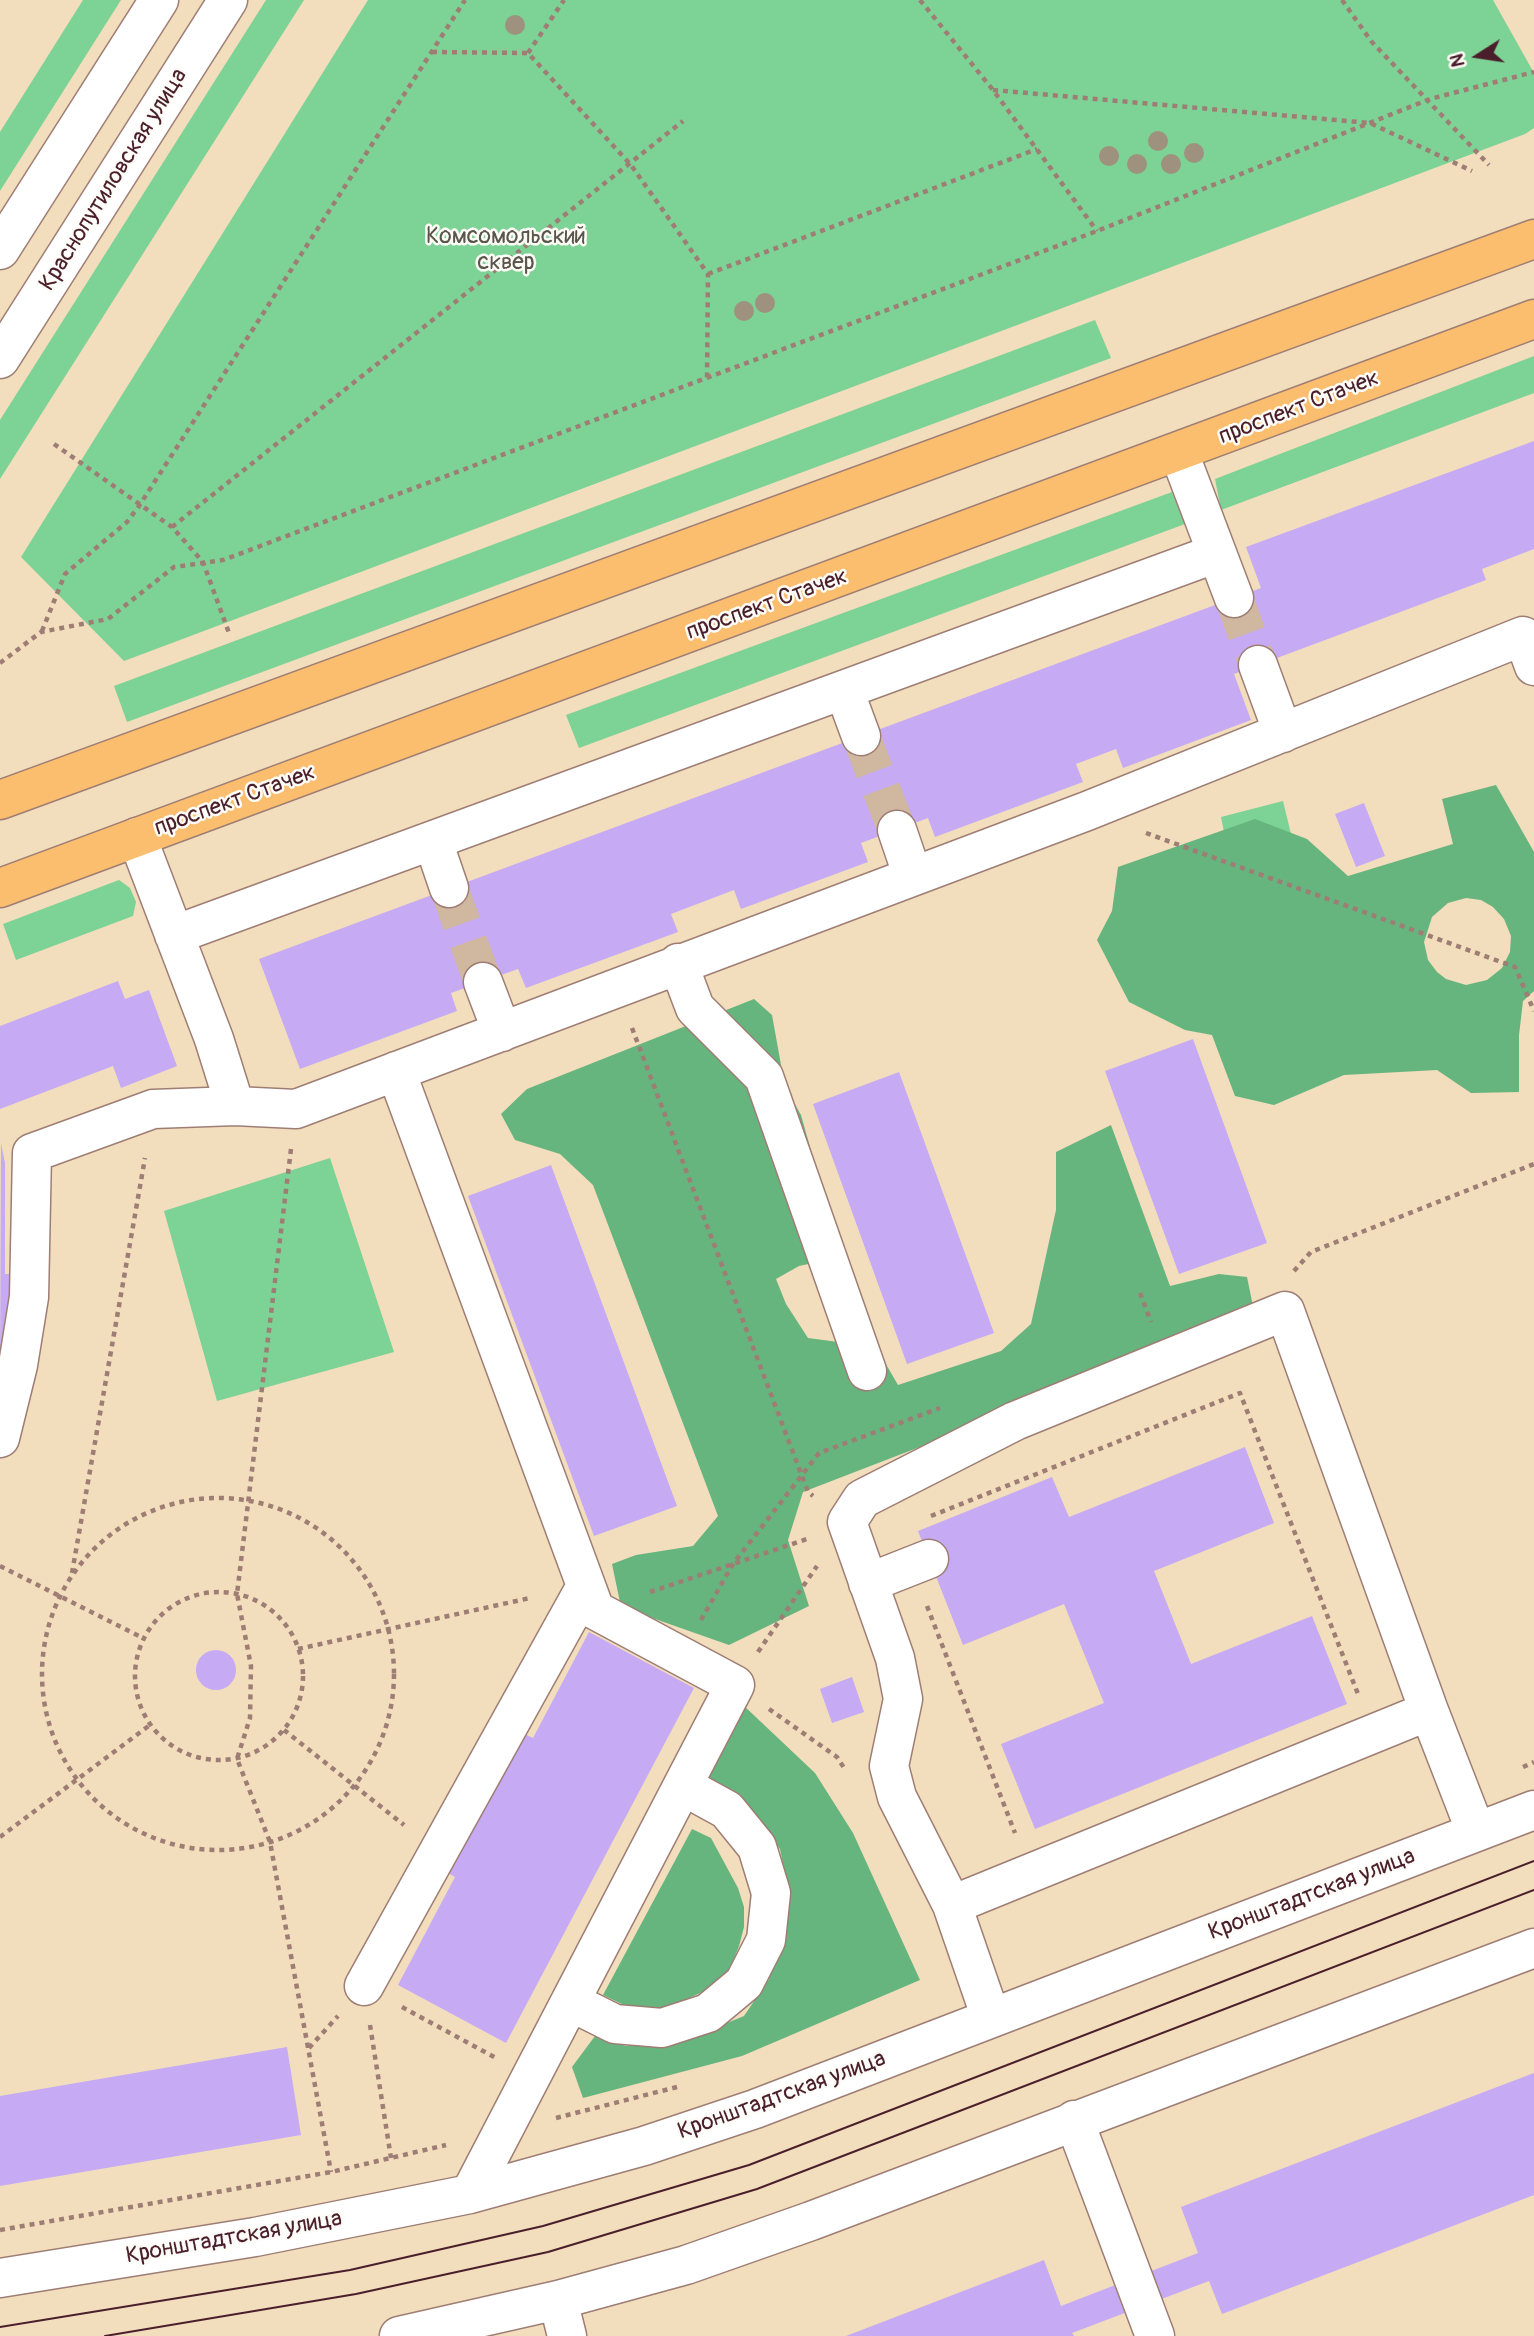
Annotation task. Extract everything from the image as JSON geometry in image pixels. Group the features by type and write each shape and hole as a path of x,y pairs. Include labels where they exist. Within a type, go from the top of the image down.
{"main road":[{"path":"0,800 1534,239"},
{"name":"проспект Стачек","path":"0,888 1534,320"}],"street":[{"path":"0,250 159,0"},
{"name":"Краснопутиловская улица","path":"0,359 228,0"},
{"path":"1180,453 1234,598"},
{"path":"174,935 1217,553"},
{"path":"0,1438 18,1365 29,1297 32,1153 153,1109 235,1106 296,1109 912,874 1087,811 1283,733 1530,645"},
{"path":"1258,665 1283,733"},
{"path":"844,690 862,736"},
{"path":"897,830 912,874"},
{"path":"137,837 214,1039 235,1106"},
{"path":"432,841 449,888"},
{"path":"678,963 695,1008 764,1077 867,1371"},
{"path":"483,982 502,1032"},
{"path":"396,1071 590,1598 735,1685 685,1787 470,2194"},
{"path":"991,2018 952,1905 894,1787 889,1766 903,1699 895,1658 847,1522 862,1499 1015,1421 1285,1311 1429,1711 1476,1832"},
{"path":"868,1583 920,1563"},
{"path":"364,1986 439,1851 590,1598"},
{"path":"952,1905 1429,1711"},
{"path":"571,2002 615,2024 662,2028 708,2013 744,1983 766,1940 771,1893 757,1847 727,1810 685,1787"},
{"name":"Кронштадтская улица","path":"0,2278 255,2236 470,2194 644,2146 755,2109 1534,1810"},
{"path":"399,2336 563,2318 687,2265 1534,1948"},
{"path":"1073,2120 1155,2336"}],"path":[{"path":"41,632 65,574 127,522 139,506 465,0"},
{"path":"528,53 564,0"},
{"path":"920,0 993,90 1097,231"},
{"path":"1342,0 1371,41 1430,99 1489,165"},
{"path":"432,52 528,53 631,165 708,274 707,379"},
{"path":"0,663 41,632 108,619 174,568 223,560 1097,231 1430,99 1534,72"},
{"path":"993,90 1370,123 1472,172"},
{"path":"172,527 631,165 683,121"},
{"path":"708,274 1037,149"},
{"path":"54,444 172,527 203,562 229,632"},
{"path":"1087,811 1515,967 1534,1011"},
{"path":"616,987 808,1492 847,1522 735,1685"},
{"path":"72,1575 153,1109"},
{"path":"292,1144 237,1594 251,1666 250,1718 237,1759 270,1842 331,2172"},
{"path":"1140,1293 1149,1317"},
{"path":"924,1519 1240,1394 1373,1734"},
{"path":"220,1497 250,1501 298,1517 332,1541 355,1563 371,1588 388,1629 392,1649 392,1699 381,1740 355,1788 321,1816 270,1842 215,1850 157,1839 127,1825 97,1802 76,1781 57,1746 45,1710 42,1654 48,1625 72,1575 94,1548 118,1528 150,1511 185,1500 220,1497"},
{"path":"590,1598 796,1544"},
{"path":"920,1563 1017,1838"},
{"path":"0,1566 143,1638"},
{"path":"219,1592 237,1594 268,1608 291,1633 299,1649 303,1683 294,1716 284,1730 262,1748 237,1759 204,1760 173,1748 150,1726 137,1698 134,1668 143,1638 167,1610 182,1600 219,1592"},
{"path":"299,1649 537,1597"},
{"path":"0,1837 150,1726"},
{"path":"284,1730 439,1851"},
{"path":"1522,1767 1534,1762"},
{"path":"364,1986 391,2158"},
{"path":"364,1986 532,2077"},
{"path":"0,2230 331,2172 688,2084"}],"green space":[{"path":"83,0 121,0 0,191 0,132"},
{"path":"266,0 304,0 0,479 0,420"},
{"name":"Комсомольский сквер","path":"368,0 1493,0 1534,73 1534,128 1525,134 124,661 21,557"},
{"path":"1095,320 1111,358 127,722 114,686"},
{"path":"1534,356 1534,393 1221,510 1215,479"},
{"path":"1172,492 1185,524 579,748 566,715"},
{"path":"1496,785 1534,852 1534,991 1523,1001 1519,1035 1519,1092 1471,1093 1437,1070 1344,1075 1274,1105 1235,1096 1212,1035 1185,1030 1129,1002 1097,940 1112,911 1118,867 1255,819 1307,839 1348,876 1453,844 1442,799","holes":["1466,898 1481,900 1493,907 1504,919 1511,936 1510,952 1502,968 1487,980 1466,985 1446,979 1428,960 1424,942 1432,917 1448,903"]},
{"path":"1283,801 1299,867 1226,842 1221,817"},
{"path":"119,880 130,888 136,902 133,916 16,960 3,924"},
{"path":"754,999 772,1015 785,1087 801,1115 841,1257 799,1266 776,1279 786,1304 808,1338 876,1347 898,1385 1001,1351 1031,1324 1056,1210 1056,1152 1111,1125 1170,1286 1219,1274 1247,1277 1254,1311 1026,1406 803,1492 788,1540 809,1606 729,1645 621,1607 612,1564 636,1555 693,1546 718,1516 593,1185 560,1154 515,1140 501,1114 527,1089"},
{"path":"330,1158 394,1352 217,1401 164,1211"},
{"path":"742,1704 815,1773 853,1833 920,1980 742,2056 583,2098 572,2067 595,2036 626,2046 688,2039 744,2016 769,1979 785,1936 788,1888 780,1849 755,1816 703,1783"},
{"path":"692,1829 711,1838 738,1888 744,1907 744,1927 739,1946 728,1974 711,1988 674,2005 655,2009 626,2006 603,1995"}],"building":[{"path":"1534,441 1534,549 1482,569 1486,580 1234,674 1251,720 1123,768 1116,749 1076,764 1083,782 935,837 928,818 861,843 868,862 741,909 734,890 671,914 678,932 526,988 518,969 451,993 457,1011 300,1069 259,959 1261,588 1246,547"},
{"path":"1364,803 1385,856 1356,867 1335,814"},
{"path":"118,981 125,999 149,990 177,1066 121,1088 113,1066 0,1109 0,1026"},
{"path":"1193,1039 1267,1243 1179,1274 1105,1071"},
{"path":"899,1072 994,1333 907,1364 813,1104"},
{"path":"1,1143 5,1163 5,1274 15,1274 0,1373"},
{"path":"551,1165 677,1506 594,1536 468,1196"},
{"path":"1245,1447 1274,1523 1154,1571 1191,1664 1312,1616 1347,1704 1035,1829 1001,1744 1104,1703 1064,1604 963,1645 918,1531 1052,1477 1069,1517"},
{"path":"589,1632 694,1688 506,2043 398,1985 455,1877 446,1872 520,1732 533,1738"},
{"path":"216,1650 230,1656 236,1670 230,1684 216,1690 202,1684 196,1670 202,1656"},
{"path":"852,1677 864,1712 832,1723 820,1689"},
{"path":"287,2047 301,2135 0,2186 0,2096"},
{"path":"1534,2073 1534,2195 1222,2314 1209,2281 1072,2333 1074,2336 846,2336 1044,2260 1061,2306 1198,2253 1181,2207"}],"tunnel":[{"path":"1234,598 1258,665"},
{"path":"861,736 897,830"},
{"path":"449,888 483,982"}],"tram line":[{"path":"0,2327 350,2270 543,2226 749,2165 1534,1861"},
{"path":"105,2336 356,2294 548,2252 757,2189 1534,1890"}]}
